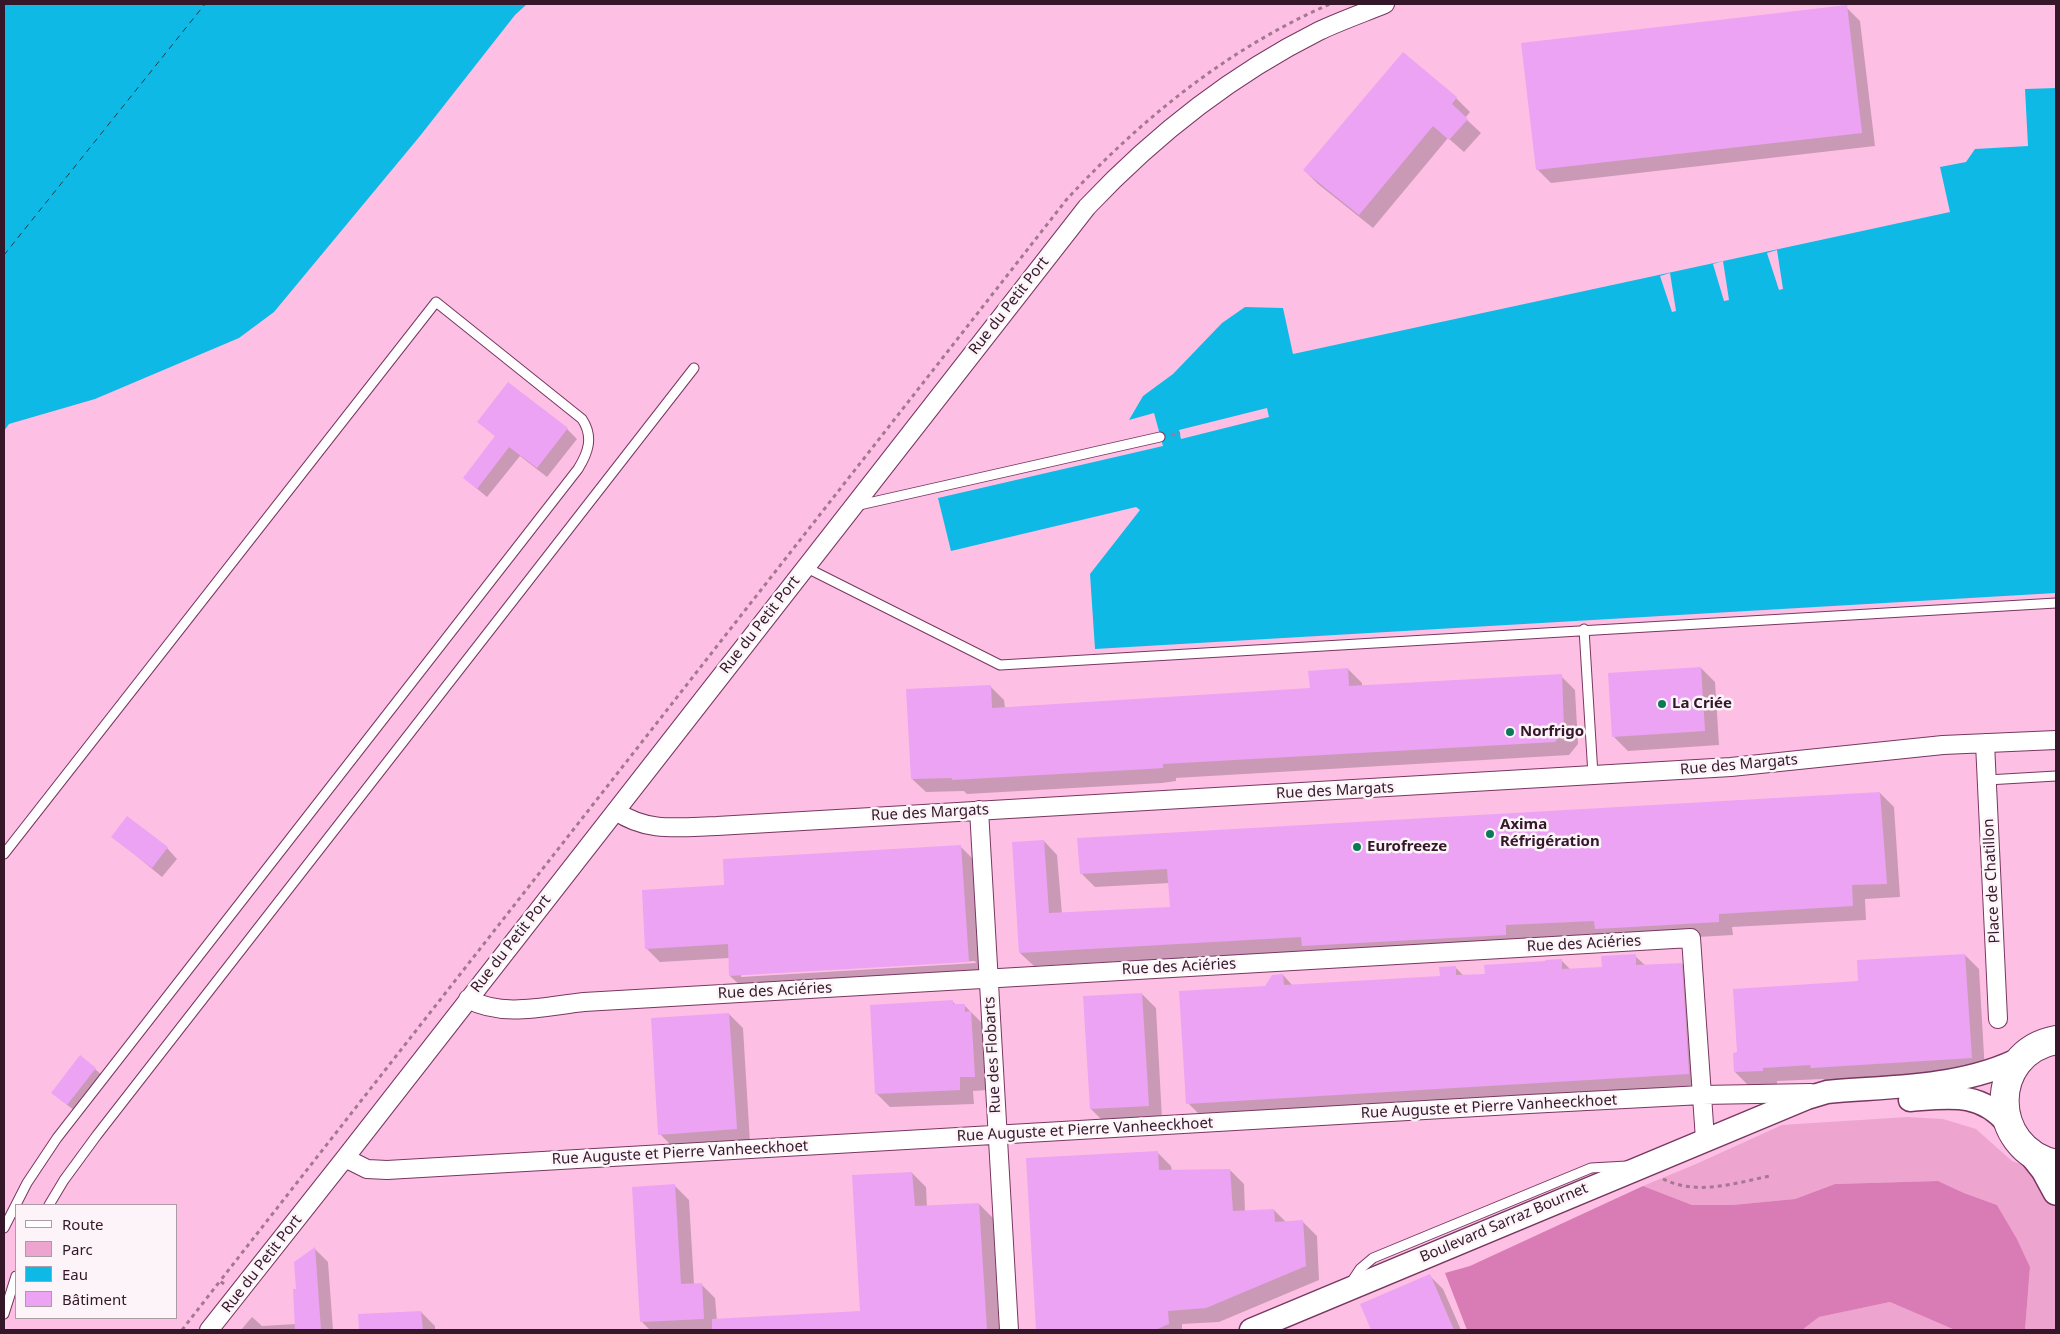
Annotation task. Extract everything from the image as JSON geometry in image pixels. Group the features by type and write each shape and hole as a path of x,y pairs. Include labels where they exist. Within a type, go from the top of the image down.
{"main road":[{"path":"2053,1039 2034,1048 2023,1057 2011,1074 2006,1089 2005,1109 2008,1124 2018,1141 2044,1170 2056,1192"},
{"path":"2029,1152 2056,1164"}],"street":[{"name":"Rue du Petit Port","path":"209,1330 346,1158 805,567 1088,207 1132,161 1178,123 1249,71 1320,31 1385,4"},
{"name":"Rue des Margats","path":"616,811 638,824 668,827 1731,767 1943,746 2056,740"},
{"name":"Place de Chatillon","path":"1985,744 1998,1019"},
{"name":"Rue des Flobarts","path":"979,810 1009,1330"},
{"name":"Rue des Aciéries","path":"468,999 487,1007 504,1010 584,1002 1691,938 1705,1139"},
{"name":"Boulevard Sarraz Bournet","path":"1251,1330 1807,1098 1827,1092 1954,1080 1990,1072 2023,1057"},
{"name":"Rue Auguste et Pierre Vanheeckhoet","path":"346,1158 367,1169 387,1170 1529,1104 1827,1092"},
{"name":"Boulevard Sarraz Bournet","path":"1758,1117 1798,1108 1959,1097 1988,1106 2008,1124"}],"lane":[{"path":"4,854 436,302 582,419 589,431 590,439 587,453 578,469 57,1138 27,1183 16,1204"},
{"path":"50,1204 64,1180 97,1135 694,368"},
{"path":"852,507 1160,437"},
{"path":"805,567 1000,665 2056,604"},
{"path":"1584,630 1593,775"},
{"path":"1987,780 2056,776"},
{"path":"4,1228 15,1206"},
{"path":"4,1314 15,1279"}],"path":[{"path":"1644,1165 1661,1178 1675,1185 1704,1189 1770,1176"},
{"path":"182,1330 220,1281"}],"green space":[{"path":"1907,1117 1943,1119 1976,1129 2012,1161 2037,1170 2056,1174 2056,1330 2025,1330 2030,1267 2017,1239 1997,1205 1938,1181 1835,1184 1795,1199 1732,1205 1692,1205 1643,1186 1782,1125"},
{"path":"1890,1302 1955,1330 1802,1330 1819,1317"}],"shaded area":[{"path":"1938,1181 1997,1205 2017,1239 2030,1267 2025,1330 1955,1330 1890,1302 1819,1317 1802,1330 1467,1330 1445,1273 1470,1266 1643,1186 1692,1205 1732,1205 1795,1199 1835,1184"}],"water":[{"path":"4,4 527,4 515,15 420,136 274,312 239,338 95,399 9,424 4,431"},
{"path":"2056,88 2056,593 1095,649 1090,574 1140,510 1136,507 951,551 938,498 1163,446 1154,413 1129,420 1143,396 1173,374 1222,323 1245,307 1283,308 1293,354 1950,212 1940,167 1966,162 1975,149 2028,146 2025,89"}],"pier":[{"path":"1777,250 1783,289 1779,290 1767,253"},
{"path":"1723,261 1729,300 1724,301 1713,264"},
{"path":"1670,273 1676,311 1672,312 1660,276"},
{"path":"1267,408 1269,417 1181,439 1179,430"}],"building":[{"path":"1847,5 1862,133 1536,170 1521,43"},
{"path":"1403,52 1457,97 1452,104 1468,119 1449,140 1433,126 1359,215 1303,170"},
{"path":"508,382 568,428 537,468 509,447 477,489 463,478 495,436 477,422"},
{"path":"1701,667 1705,731 1612,737 1608,673"},
{"path":"1348,668 1349,686 1562,674 1564,730 1555,742 1163,764 1163,768 1148,769 952,780 952,778 911,779 906,689 991,685 992,708 1310,688 1308,671"},
{"path":"1880,792 1887,884 1852,885 1853,906 1719,914 1719,922 1614,928 1595,929 1594,921 1506,925 1506,935 1302,946 1301,937 1019,953 1012,842 1044,840 1049,913 1170,907 1167,869 1080,874 1077,838"},
{"path":"127,816 168,847 152,868 111,837"},
{"path":"961,845 969,962 729,976 728,944 645,949 642,890 724,885 723,859"},
{"path":"1636,954 1636,965 1682,963 1689,1074 1186,1104 1179,991 1265,986 1272,975 1283,974 1284,985 1440,976 1439,967 1456,966 1456,975 1485,974 1484,965 1562,959 1562,969 1602,967 1601,956"},
{"path":"1965,954 1972,1058 1811,1068 1810,1065 1763,1068 1763,1071 1734,1072 1733,1053 1737,1052 1733,989 1858,981 1857,960"},
{"path":"1142,993 1149,1106 1090,1109 1083,996"},
{"path":"953,1000 953,1004 965,1004 965,1012 971,1011 975,1077 960,1077 960,1090 875,1094 870,1005"},
{"path":"729,1013 737,1129 658,1135 651,1018"},
{"path":"80,1055 96,1068 67,1105 51,1093"},
{"path":"1158,1151 1159,1170 1230,1169 1233,1211 1274,1209 1275,1222 1303,1220 1306,1266 1206,1308 1168,1311 1169,1324 1155,1330 1036,1330 1026,1158"},
{"path":"912,1172 915,1206 979,1203 987,1330 712,1330 712,1319 860,1311 852,1175"},
{"path":"675,1184 681,1284 702,1283 704,1319 640,1322 632,1187"},
{"path":"315,1247 321,1330 295,1330 293,1289 296,1289 294,1262"},
{"path":"1430,1274 1454,1330 1371,1330 1360,1304"},
{"path":"421,1311 423,1330 359,1330 358,1314"}],"ferry route":[{"path":"4,255 205,4"}],"place":[{"name":"La Criée","path":"1662,704"},
{"name":"Norfrigo","path":"1510,732"},
{"name":"Axima Réfrigération","path":"1490,834"},
{"name":"Eurofreeze","path":"1357,847"}]}
